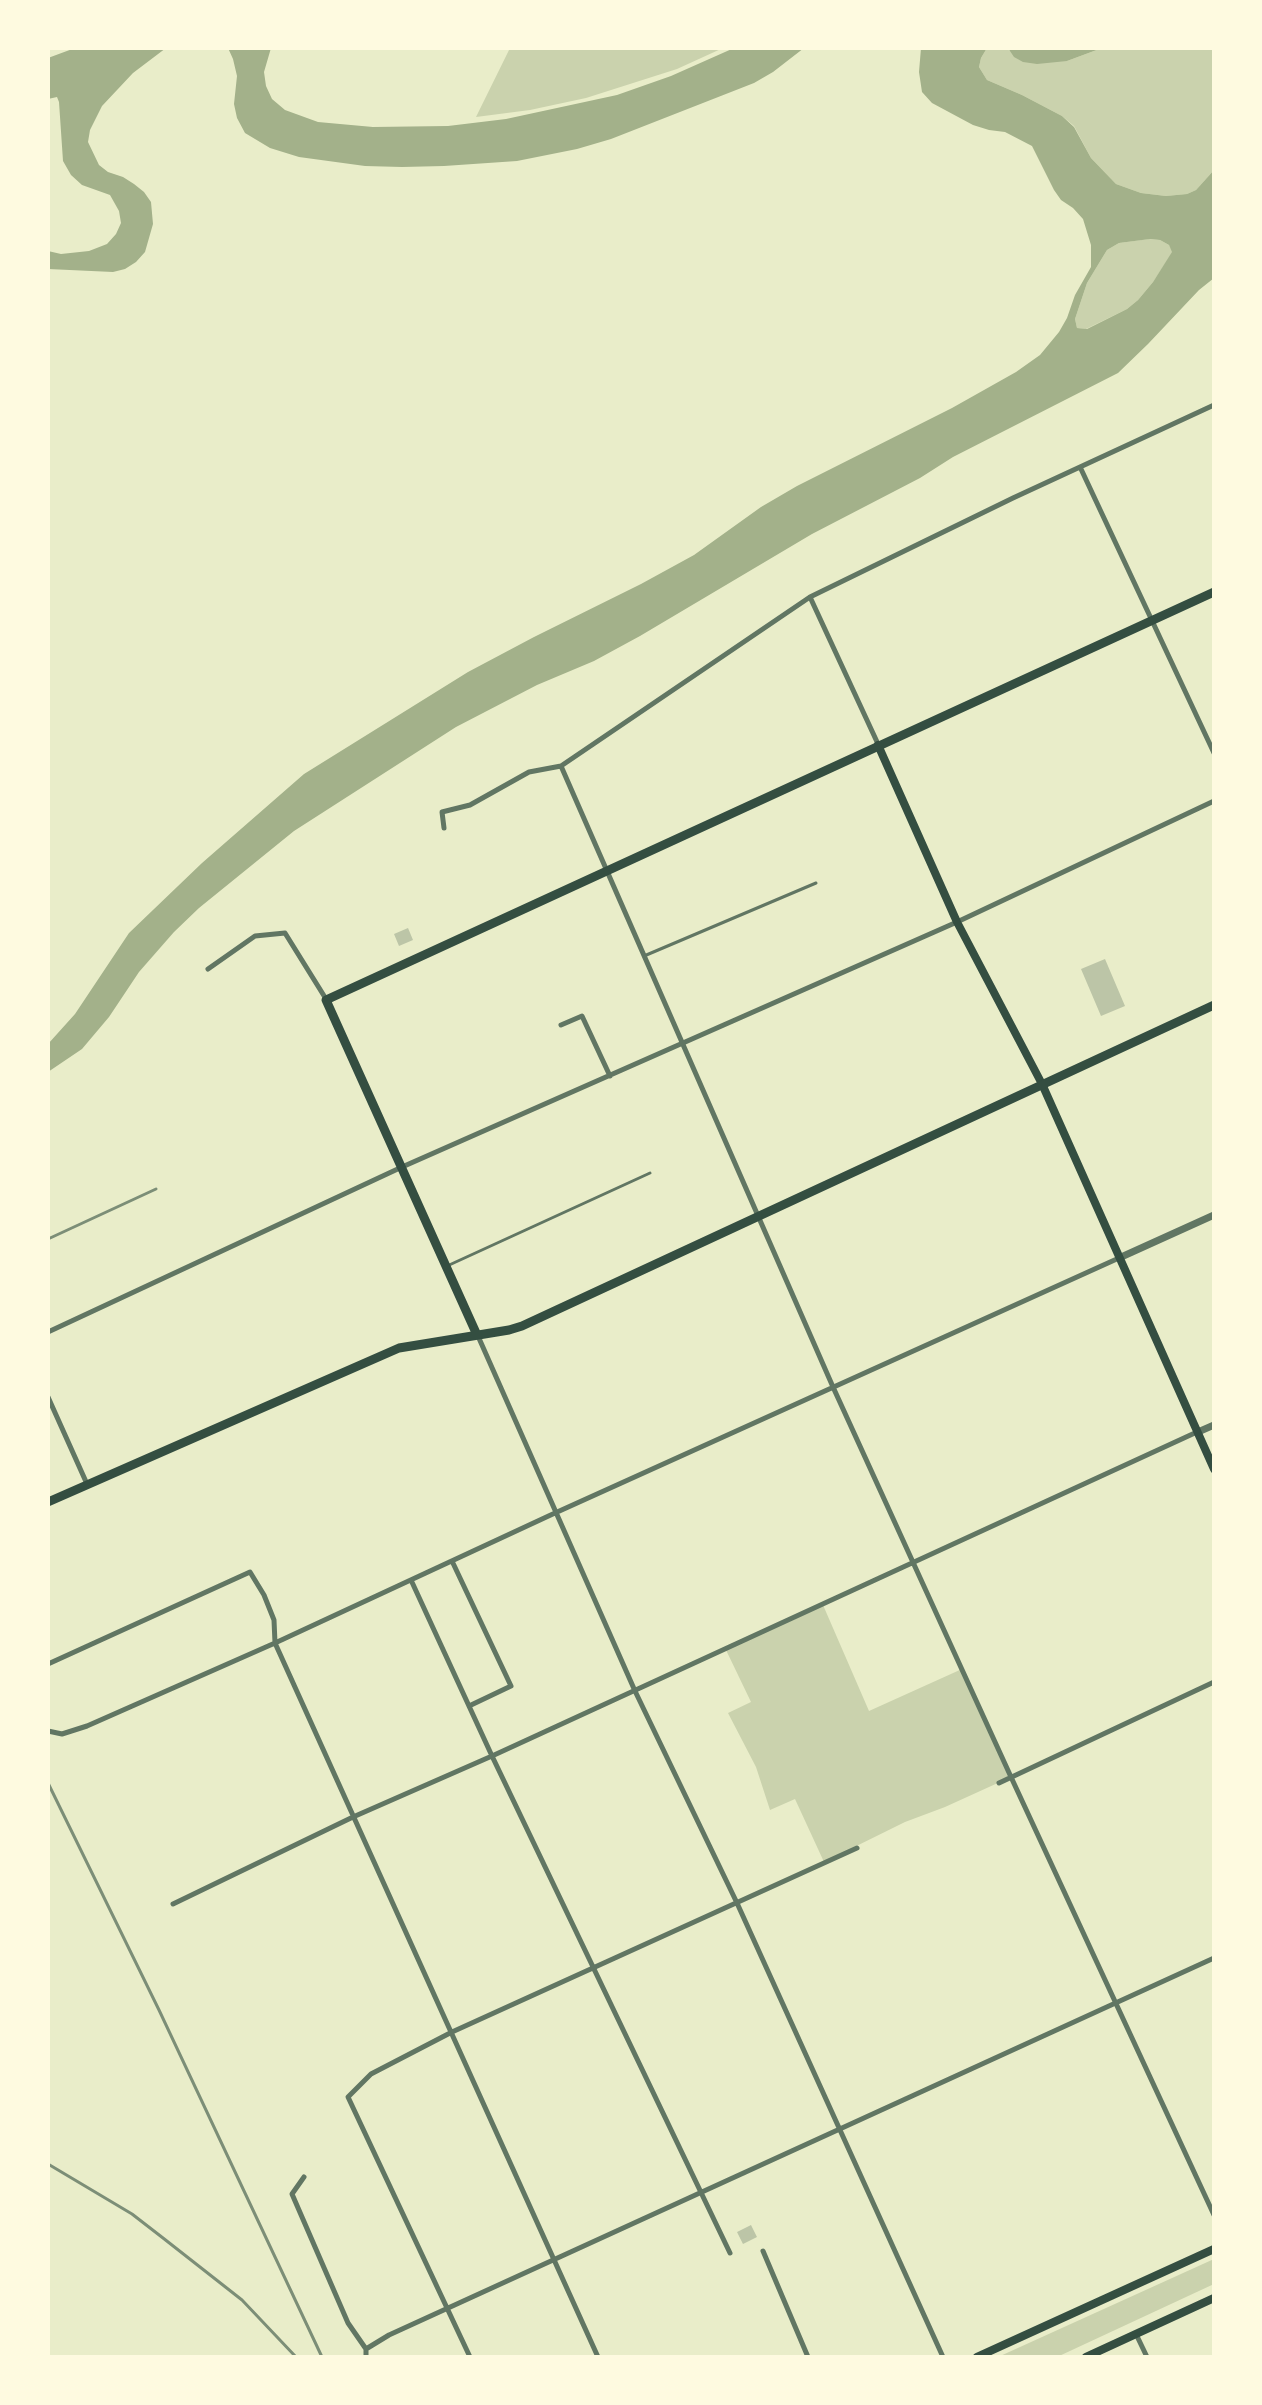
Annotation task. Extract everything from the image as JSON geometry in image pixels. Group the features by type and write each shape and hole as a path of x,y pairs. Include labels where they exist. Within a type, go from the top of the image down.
{"main road":[{"path":"477,1335 326,1000 1214,592"},
{"path":"878,745 957,922 1042,1084 1214,1469"},
{"path":"48,1502 399,1348 522,1326 1214,1005"},
{"path":"977,2357 1214,2249"},
{"path":"1086,2357 1214,2298"}],"street":[{"path":"444,828 442,812 470,805 529,772 561,766 810,597 1214,405"},
{"path":"1081,469 1214,753"},
{"path":"810,597 878,745"},
{"path":"561,766 833,1387 1214,2215"},
{"path":"48,1332 402,1167 957,922 1214,801"},
{"path":"208,969 255,936 285,933 326,1000"},
{"path":"561,1025 582,1016 610,1076"},
{"path":"48,1731 62,1734 87,1726 275,1643 1214,1215"},
{"path":"477,1335 635,1691 737,1903 943,2357"},
{"path":"48,1397 87,1485"},
{"path":"173,1904 353,1817 1214,1425"},
{"path":"452,1561 511,1686 469,1706"},
{"path":"48,1664 250,1572 274,1620 275,1643 598,2357"},
{"path":"411,1580 730,2253"},
{"path":"999,1783 1214,1682"},
{"path":"470,2357 348,2097 371,2074 452,2032 857,1848"},
{"path":"366,2349 389,2335 1214,1958"},
{"path":"304,2177 292,2194 348,2323 366,2349 366,2357"},
{"path":"763,2251 808,2357"},
{"path":"1136,2334 1147,2357"}],"lane":[{"path":"644,956 816,883"},
{"path":"447,1266 650,1173"}],"shaded area":[{"path":"75,48 166,48 133,73 102,106 90,130 88,142 99,165 134,184 151,202 153,224 145,252 125,269 113,272 48,269 48,251 61,254 89,251 107,244 121,223 119,211 110,195 82,185 71,175 63,161 59,102 57,97 48,99 48,58"},
{"path":"228,48 271,48 264,72 266,86 272,99 285,110 318,122 373,127 448,126 506,119 617,95 671,76 734,48 804,48 754,83 611,139 517,161 402,167 365,166 299,157 270,148 245,133 234,104 237,76"},
{"path":"510,48 723,48 677,69 586,98 476,117"},
{"path":"921,48 987,48 979,67 987,80 1062,116 1074,127 1091,158 1116,184 1141,193 1166,196 1187,194 1196,190 1214,170 1214,278 1118,373 953,457 920,478 812,534 594,661 537,685 456,727 294,831 174,932 139,972 109,1017 82,1049 48,1072 48,1044 75,1014 129,933 202,863 304,774 468,672 694,555 761,507 797,486 952,408 1040,355 1059,332 1091,267 1091,245 1083,219 1054,190 1032,146 1005,132 973,125 932,103 922,92 919,72","holes":["1160,240 1169,245 1172,252 1138,300 1087,329 1077,328 1075,319 1087,283 1107,250 1119,243"]},
{"path":"987,48 1008,48 1067,61 1102,48 1214,48 1214,170 1196,190 1187,194 1166,196 1141,193 1116,184 1091,158 1074,126 1062,116 987,80 979,67"},
{"path":"1008,48 1102,48 1067,61 1037,64 1023,62 1014,57"},
{"path":"1160,240 1169,245 1173,252 1153,282 1127,309 1086,329 1077,328 1075,319 1087,283 1107,250 1119,243"},
{"path":"823,1605 869,1711 962,1669 1011,1777 905,1822 824,1862 795,1799 770,1810 756,1767 728,1713 751,1702 726,1650"},
{"path":"1214,2259 1214,2284 1057,2357 998,2357"}],"building":[{"path":"408,928 413,940 399,946 394,934"},
{"path":"1105,959 1125,1006 1101,1016 1081,969"},
{"path":"751,2225 757,2237 743,2244 737,2232"}],"railway":[{"path":"48,1239 156,1189"},
{"path":"48,1783 322,2357"},
{"path":"48,2164 132,2214 163,2238 242,2300 296,2357"}]}
